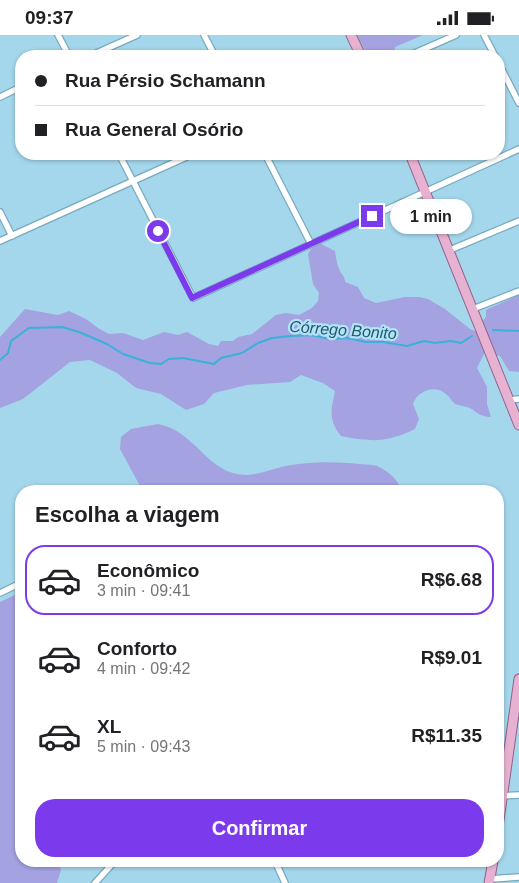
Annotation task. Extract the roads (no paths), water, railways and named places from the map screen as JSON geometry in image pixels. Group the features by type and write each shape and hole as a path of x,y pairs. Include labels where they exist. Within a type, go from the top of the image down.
{"main road":[{"path":"351,35 358,50"},
{"path":"413,160 488,346 514,399 519,425"},
{"path":"504,775 516,713 519,679"},
{"path":"490,881 492,867"}],"street":[{"path":"58,35 66,50"},
{"path":"103,50 137,35"},
{"path":"204,35 212,50"},
{"path":"422,50 456,35"},
{"path":"484,35 492,50"},
{"path":"505,75 519,103"},
{"path":"0,97 15,90"},
{"path":"505,155 519,149"},
{"path":"122,160 192,298 495,160"},
{"path":"0,241 180,160"},
{"path":"267,160 310,244"},
{"path":"0,212 12,235"},
{"path":"450,251 519,221"},
{"path":"473,309 519,291"},
{"path":"0,593 15,586"},
{"path":"504,796 519,795"},
{"path":"95,883 110,867"},
{"path":"278,867 285,883"},
{"path":"490,881 519,877"}],"waterway":[{"name":"Córrego Bonito","path":"0,360 8,353 11,341 29,328 62,327 107,344 123,354 150,363 161,364 169,359 183,358 214,364 221,358 242,353 258,343 272,338 291,336 311,335 330,339 348,338 366,342 383,342 407,346 424,341 461,343 472,336"},
{"path":"493,330 519,331"}]}
